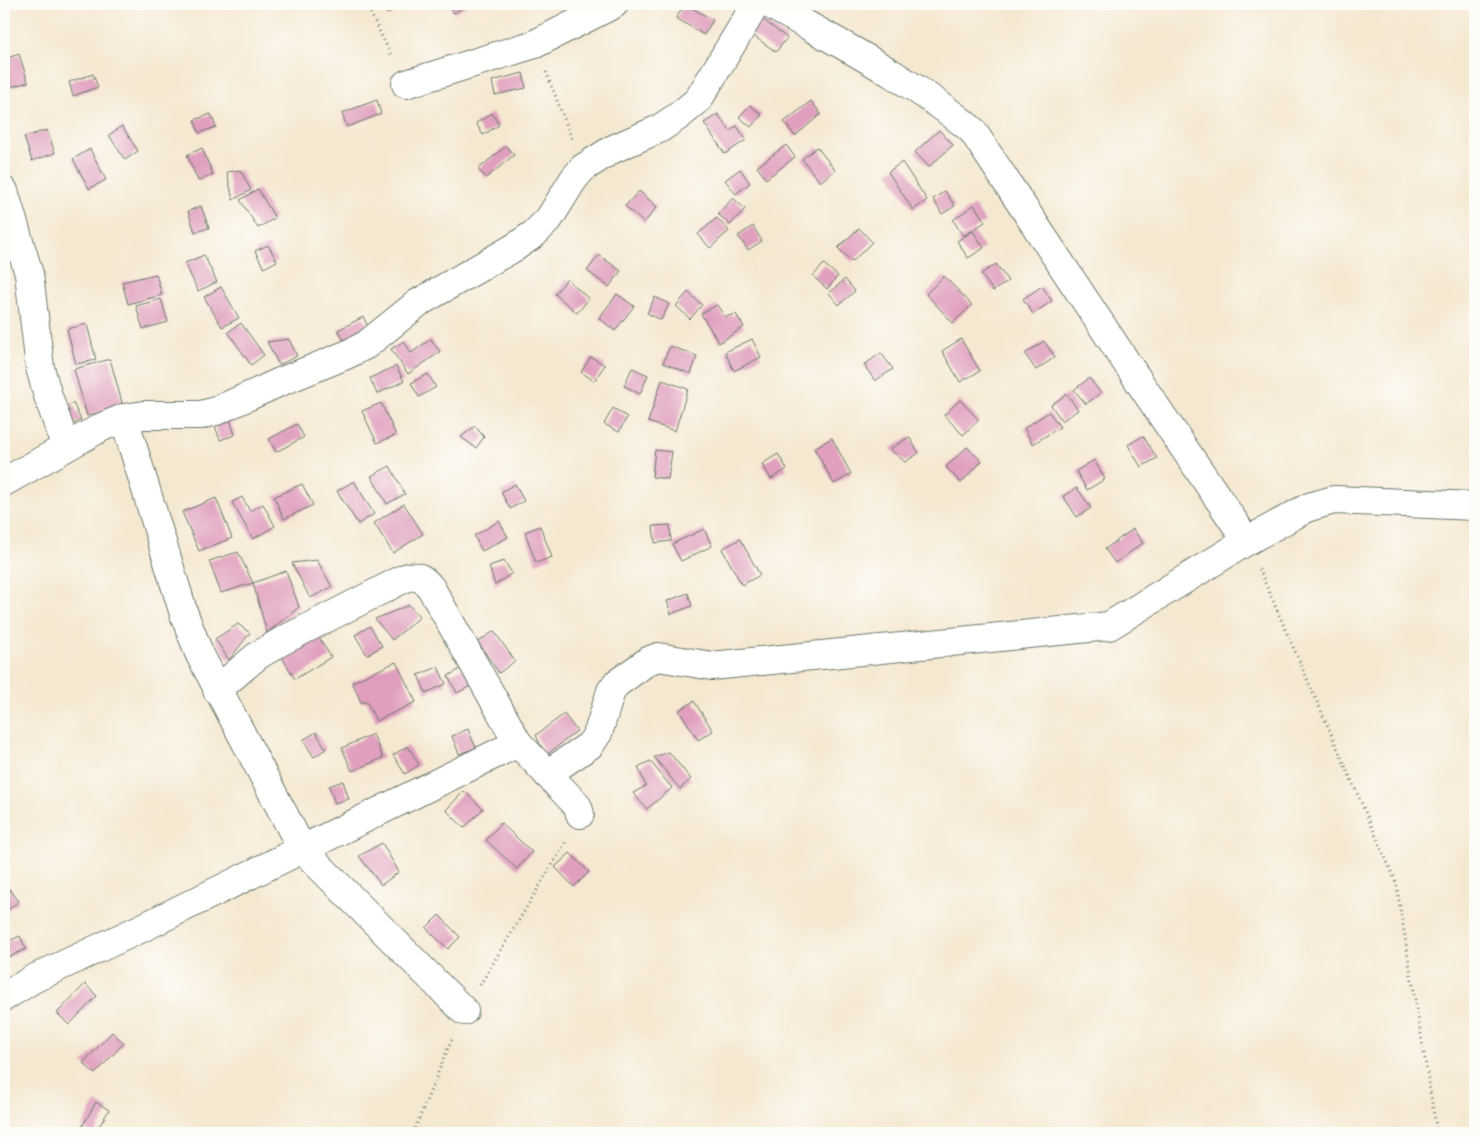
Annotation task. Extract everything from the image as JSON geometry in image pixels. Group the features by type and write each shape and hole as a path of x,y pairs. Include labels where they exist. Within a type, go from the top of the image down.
{"street":[{"path":"406,84 536,44 614,4"},
{"path":"4,482 102,427 124,418 144,415 201,415 216,411 366,345 418,303 534,234 549,219 573,180 583,168 613,149 659,129 698,100 756,4"},
{"path":"769,4 888,72 948,110 972,130 1142,387 1247,541"},
{"path":"4,190 29,274 40,368 66,447"},
{"path":"124,418 184,614 199,653 302,848 464,1011"},
{"path":"547,774 590,745 598,733 611,691 616,684 648,661 658,657 712,666 1109,626 1247,541 1309,506 1334,500 1475,506"},
{"path":"217,690 257,656 282,641 405,578 412,576 423,579 431,588 518,743 573,801 578,807 580,814"},
{"path":"4,997 34,979 518,743"}],"path":[{"path":"366,4 406,84"},
{"path":"536,44 583,168"},
{"path":"1247,541 1396,882 1437,1133"},
{"path":"413,1133 464,1011 576,825 580,814"}],"building":[{"path":"381,4 405,4 387,14"},
{"path":"448,4 469,4 454,13"},
{"path":"685,4 713,20 704,35 676,18"},
{"path":"762,19 787,38 776,52 751,34"},
{"path":"19,54 28,82 11,87 4,59"},
{"path":"523,73 526,88 495,95 492,81"},
{"path":"93,74 98,87 73,96 69,82"},
{"path":"377,100 381,114 347,127 342,113"},
{"path":"811,101 821,114 795,136 784,122"},
{"path":"750,105 762,115 751,127 739,117"},
{"path":"492,113 499,125 483,135 476,123"},
{"path":"211,114 216,127 199,133 194,120"},
{"path":"718,114 730,131 737,126 746,140 725,154 704,123"},
{"path":"122,126 138,151 125,160 109,135"},
{"path":"47,130 55,153 32,161 24,137"},
{"path":"939,130 953,145 929,167 915,152"},
{"path":"786,145 795,157 766,179 757,167"},
{"path":"506,146 514,155 486,178 478,169"},
{"path":"817,147 835,170 820,182 802,159"},
{"path":"202,148 213,175 198,181 187,155"},
{"path":"90,149 106,180 89,189 73,159"},
{"path":"902,162 927,200 913,210 888,172"},
{"path":"740,169 750,183 736,194 725,180"},
{"path":"240,170 251,190 233,200 227,172"},
{"path":"258,189 275,218 258,228 240,200"},
{"path":"639,191 657,207 644,223 625,206"},
{"path":"945,191 955,206 942,214 933,199"},
{"path":"733,198 745,209 730,225 718,214"},
{"path":"974,205 985,222 963,236 953,220"},
{"path":"201,206 209,228 195,232 188,211"},
{"path":"717,218 729,231 710,248 698,234"},
{"path":"753,226 762,241 748,250 738,236"},
{"path":"859,228 872,242 852,262 838,248"},
{"path":"973,231 984,248 968,258 957,241"},
{"path":"268,245 277,261 264,268 255,251"},
{"path":"204,255 217,282 198,291 185,263"},
{"path":"599,255 621,271 609,287 587,271"},
{"path":"824,264 838,276 827,289 813,276"},
{"path":"996,264 1008,281 993,291 981,274"},
{"path":"156,274 162,295 128,304 122,282"},
{"path":"944,276 972,305 953,323 926,294"},
{"path":"567,279 589,299 577,313 555,294"},
{"path":"845,279 855,291 839,305 829,293"},
{"path":"1042,286 1052,301 1033,314 1023,299"},
{"path":"221,287 239,318 222,327 204,297"},
{"path":"688,292 702,305 690,319 676,306"},
{"path":"617,294 634,306 615,331 599,318"},
{"path":"655,297 669,304 661,320 647,313"},
{"path":"161,299 168,322 143,329 136,306"},
{"path":"717,305 725,317 736,314 744,327 719,343 701,314"},
{"path":"363,317 370,330 346,344 338,330"},
{"path":"241,323 264,355 251,365 228,332"},
{"path":"87,324 96,360 76,364 67,329"},
{"path":"289,339 297,356 279,365 267,342"},
{"path":"431,339 440,352 408,374 391,349 404,341 411,353"},
{"path":"752,339 761,357 734,371 725,352"},
{"path":"961,339 980,371 960,382 942,351"},
{"path":"1044,341 1055,357 1036,370 1025,354"},
{"path":"670,346 697,356 691,374 663,363"},
{"path":"881,353 893,369 875,381 864,365"},
{"path":"591,357 605,365 594,381 581,372"},
{"path":"110,359 123,406 87,416 74,369"},
{"path":"396,366 404,381 377,394 370,378"},
{"path":"632,368 648,375 640,394 624,386"},
{"path":"428,374 436,387 419,397 411,383"},
{"path":"1089,378 1101,393 1086,404 1074,390"},
{"path":"662,380 688,389 675,431 648,422"},
{"path":"1067,394 1078,410 1062,421 1051,405"},
{"path":"960,400 979,420 963,435 944,415"},
{"path":"73,403 81,420 66,428 58,411"},
{"path":"381,403 396,435 377,443 362,411"},
{"path":"613,408 627,417 619,432 604,424"},
{"path":"210,412 228,413 235,435 220,440"},
{"path":"1049,412 1060,427 1033,444 1024,428"},
{"path":"297,424 304,437 276,452 269,439"},
{"path":"475,426 484,437 476,448 461,437"},
{"path":"1143,436 1157,458 1141,467 1128,445"},
{"path":"909,437 919,453 905,462 890,449"},
{"path":"832,438 851,474 834,484 814,448"},
{"path":"967,447 982,461 961,483 946,467"},
{"path":"655,450 672,452 668,479 652,477"},
{"path":"778,454 787,469 771,479 762,464"},
{"path":"1094,460 1105,479 1087,490 1076,471"},
{"path":"390,466 405,494 387,504 371,476"},
{"path":"354,481 374,514 358,524 337,491"},
{"path":"302,484 313,505 284,519 274,497"},
{"path":"515,484 524,501 510,509 501,492"},
{"path":"1077,488 1091,508 1077,517 1063,496"},
{"path":"242,497 250,511 263,504 275,526 253,539 232,502"},
{"path":"216,498 232,538 199,551 182,512"},
{"path":"404,504 423,534 393,553 374,523"},
{"path":"499,521 508,537 482,551 474,536"},
{"path":"670,525 671,541 655,543 653,526"},
{"path":"540,526 552,557 536,563 525,532"},
{"path":"704,529 712,546 681,561 672,544"},
{"path":"1133,529 1143,543 1115,563 1105,549"},
{"path":"740,539 760,575 742,585 722,549"},
{"path":"238,552 253,583 221,593 209,561"},
{"path":"317,560 332,587 310,598 292,563"},
{"path":"504,561 512,573 495,585 489,566"},
{"path":"286,571 299,607 267,633 253,583"},
{"path":"688,593 692,606 671,614 667,601"},
{"path":"409,605 420,617 392,640 375,619"},
{"path":"238,624 250,633 229,660 215,639"},
{"path":"370,626 382,646 367,655 355,635"},
{"path":"315,631 331,657 295,679 279,652"},
{"path":"494,631 515,661 499,673 478,642"},
{"path":"396,662 416,702 376,721 367,702 361,702 352,682"},
{"path":"438,667 446,684 426,693 418,675"},
{"path":"464,667 474,684 457,693 448,676"},
{"path":"694,701 713,731 698,740 679,710"},
{"path":"564,714 577,731 545,756 536,735"},
{"path":"468,729 476,748 459,754 452,736"},
{"path":"316,732 326,749 314,757 303,740"},
{"path":"373,734 383,758 352,771 342,748"},
{"path":"408,746 419,765 405,774 393,755"},
{"path":"669,752 691,779 680,789 654,757"},
{"path":"650,761 672,788 647,809 633,793 646,786 638,767"},
{"path":"343,781 349,799 335,803 329,786"},
{"path":"464,791 483,809 464,828 446,810"},
{"path":"501,823 532,852 517,869 486,840"},
{"path":"382,843 399,872 381,885 359,856"},
{"path":"570,853 589,872 574,887 555,867"},
{"path":"6,885 19,901 4,913 4,887"},
{"path":"439,915 460,937 448,949 426,928"},
{"path":"20,936 26,949 9,957 4,943"},
{"path":"85,984 97,996 69,1025 57,1013"},
{"path":"112,1032 124,1043 95,1074 83,1063"},
{"path":"96,1102 109,1110 95,1133 92,1133 82,1127"}]}
